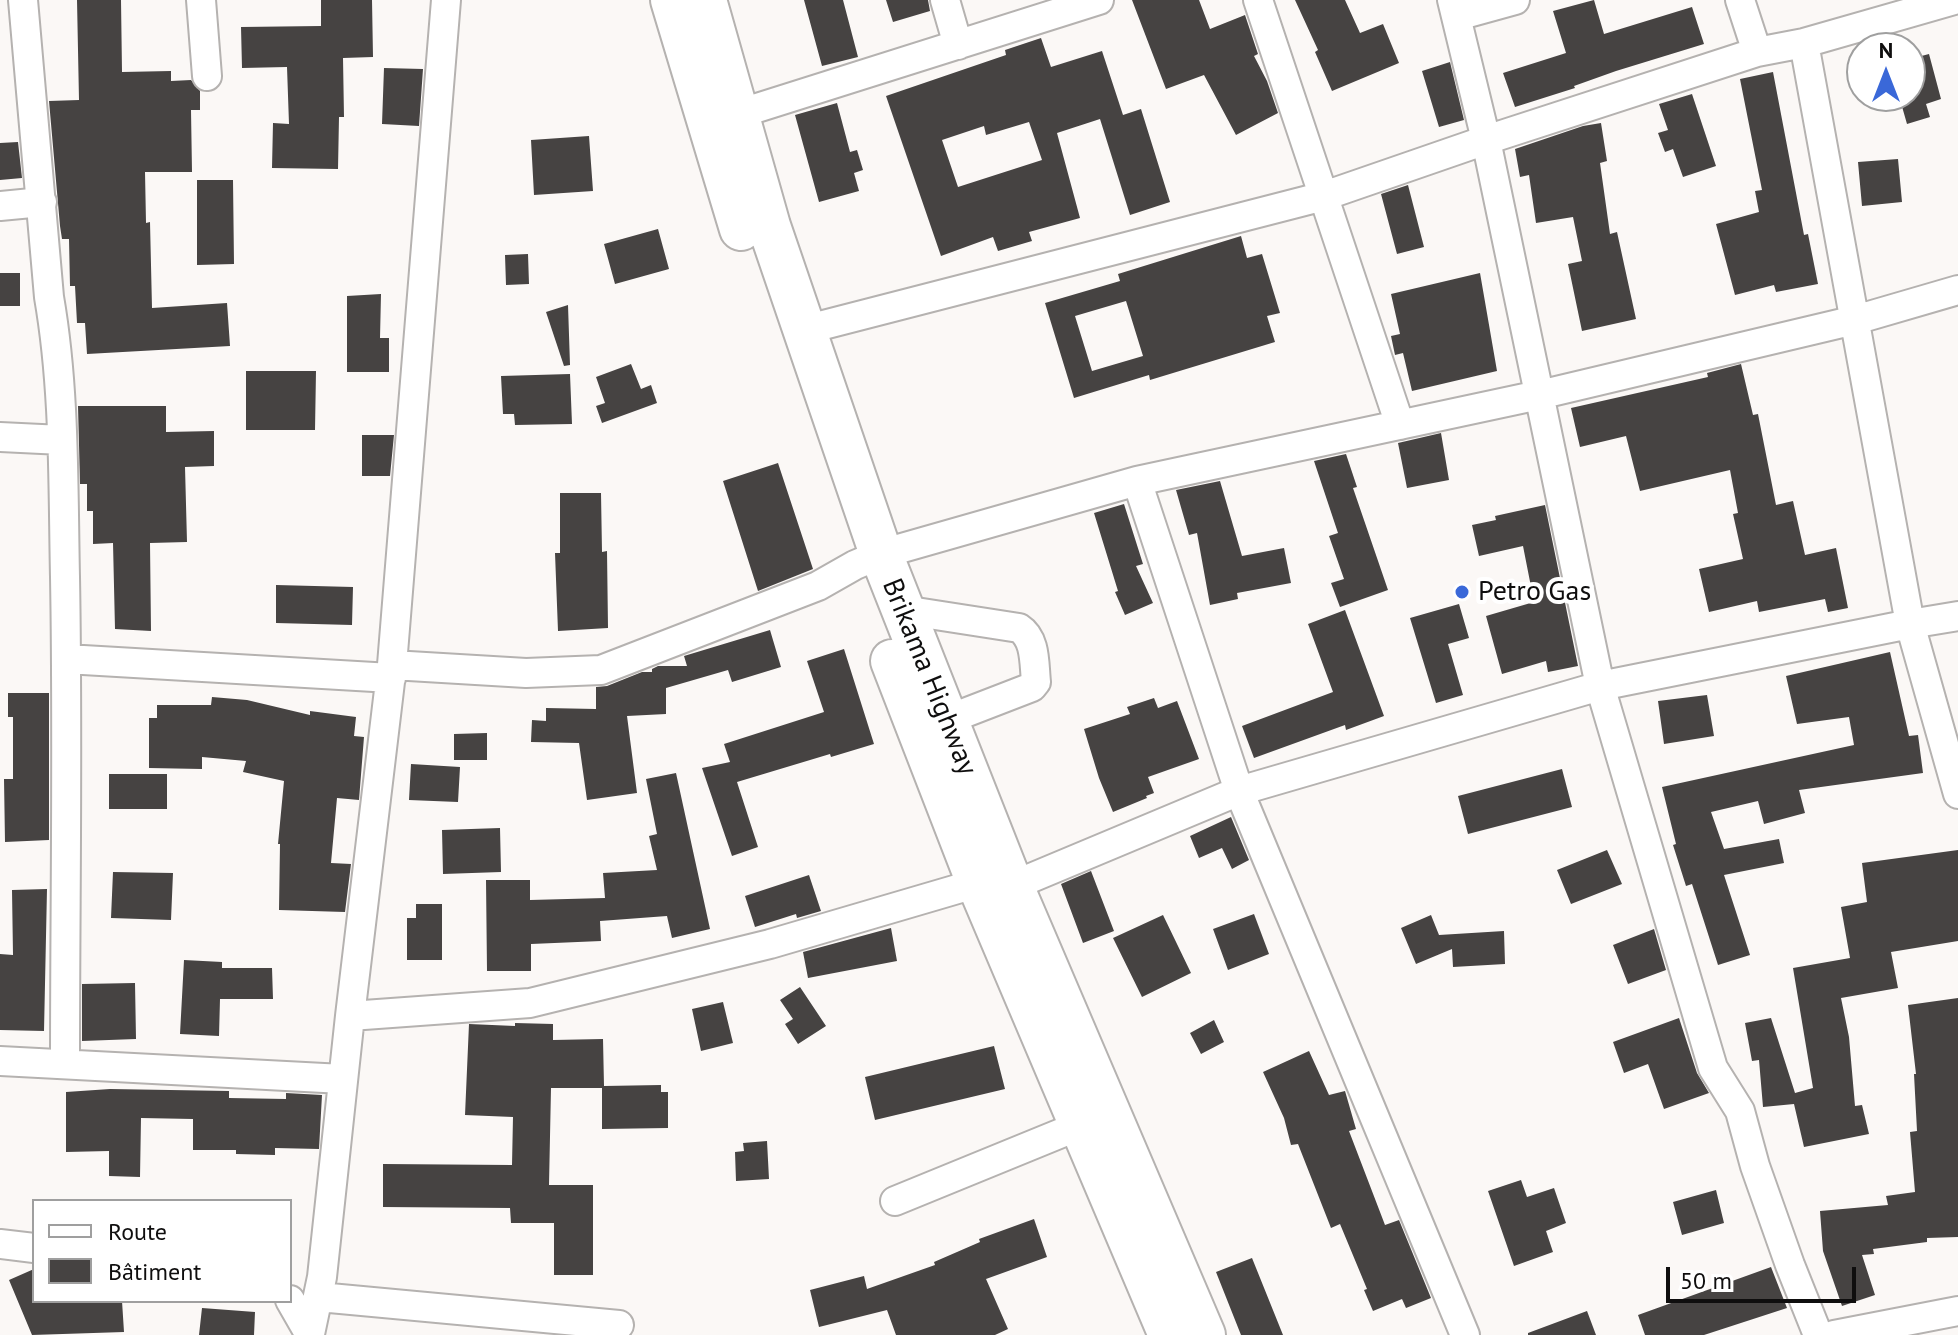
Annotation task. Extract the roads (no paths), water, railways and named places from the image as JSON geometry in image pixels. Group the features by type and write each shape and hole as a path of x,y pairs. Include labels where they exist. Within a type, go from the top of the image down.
{"highway":[{"name":"Brikama Highway","path":"672,0 766,309 1175,1334"},
{"name":"Brikama Highway","path":"705,0 769,226 804,330 868,559 903,610 933,725"},
{"name":"Brikama Highway","path":"995,885 1081,1125 1175,1334"}],"street":[{"path":"23,0 49,297 56,337 62,440 66,659 65,1063"},
{"path":"201,0 207,76"},
{"path":"310,1335 319,1297 391,672 446,0"},
{"path":"945,0 958,45"},
{"path":"738,114 1099,0"},
{"path":"1258,0 1400,425"},
{"path":"1515,0 1454,8 1486,140 1600,686 1713,1068 1740,1111 1765,1194 1804,1305 1818,1335"},
{"path":"1740,0 1757,52"},
{"path":"804,330 1324,196 1757,52 1804,43 1954,0"},
{"path":"1804,43 1910,624 1958,794"},
{"path":"0,206 42,202"},
{"path":"66,659 391,672 601,670 818,586 868,559 1137,481 1539,395 1855,320 1958,290"},
{"path":"0,437 62,440"},
{"path":"1137,481 1239,791 1465,1335"},
{"path":"903,610 1019,628 1028,634 1036,682 1032,687 933,725"},
{"path":"350,1016 530,1003 770,944 995,885 1239,791 1600,686 1958,616"},
{"path":"0,1061 343,1079"},
{"path":"895,1201 1081,1125"},
{"path":"0,1244 32,1248"},
{"path":"319,1297 619,1325"},
{"path":"292,1303 310,1335"},
{"path":"1834,1335 1958,1311"}],"place":[{"name":"Petro Gas","path":"1462,592"}]}
